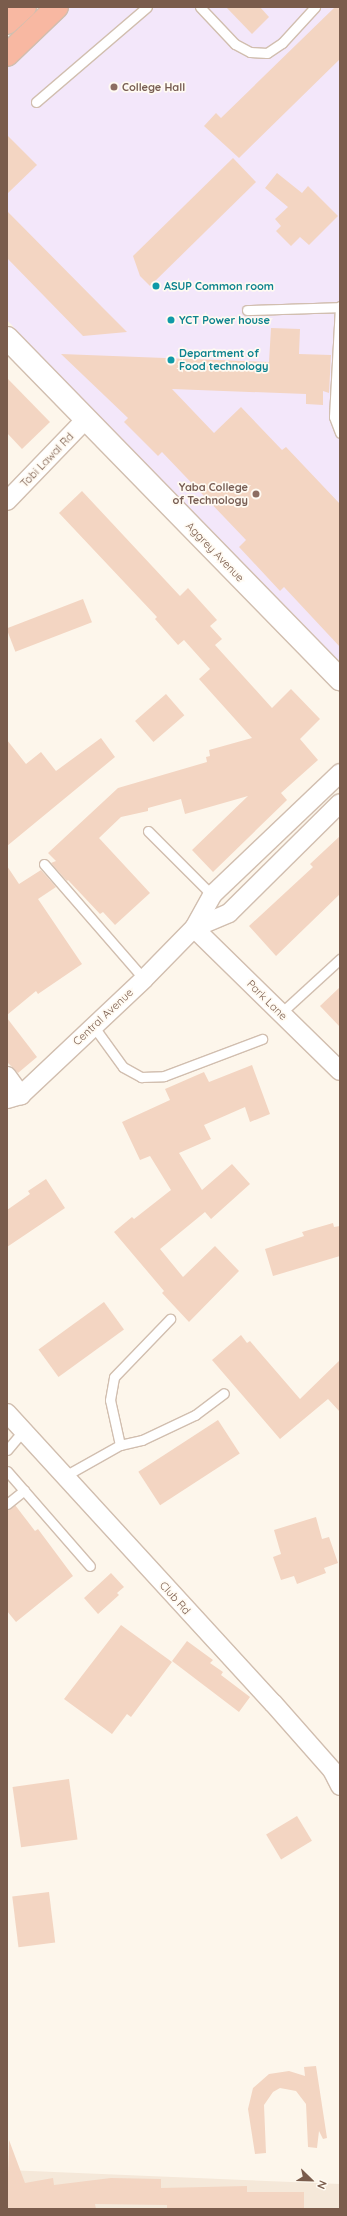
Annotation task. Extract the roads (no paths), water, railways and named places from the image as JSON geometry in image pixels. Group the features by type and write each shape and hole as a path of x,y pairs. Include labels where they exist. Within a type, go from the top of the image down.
{"highway":[{"path":"7,23 25,7"},
{"path":"7,55 57,7"}],"street":[{"name":"Aggrey Avenue","path":"7,338 87,418 340,679"},
{"name":"Tobi Lawal Rd","path":"7,501 87,418"},
{"name":"Central Avenue","path":"14,1097 94,1027 194,928 212,895 337,783"},
{"name":"Central Avenue","path":"194,928 229,912 340,803"},
{"name":"Park Lane","path":"194,928 340,1071"},
{"path":"7,1076 14,1097"},
{"name":"Club Rd","path":"7,1413 63,1477 336,1769 340,1786"}],"lane":[{"path":"36,102 147,7"},
{"path":"200,7 235,44 250,52 267,53 282,43 315,7"},
{"path":"247,310 340,307 334,417 340,433"},
{"path":"148,831 212,895"},
{"path":"44,864 144,979"},
{"path":"281,1013 340,959"},
{"path":"94,1027 123,1067 141,1076 164,1076 262,1039"},
{"path":"120,1445 110,1400 114,1377 170,1319"},
{"path":"63,1477 120,1445 142,1440 195,1415 224,1393"},
{"path":"7,1450 22,1431"},
{"path":"7,1471 90,1566"},
{"path":"7,1504 24,1490"}],"place":[{"name":"College Hall","path":"114,87"},
{"name":"ASUP Common room","path":"156,286"},
{"name":"YCT Power house","path":"171,320"},
{"name":"Department of Food technology","path":"171,360"},
{"name":"Yaba College of Technology","path":"256,494"}]}
